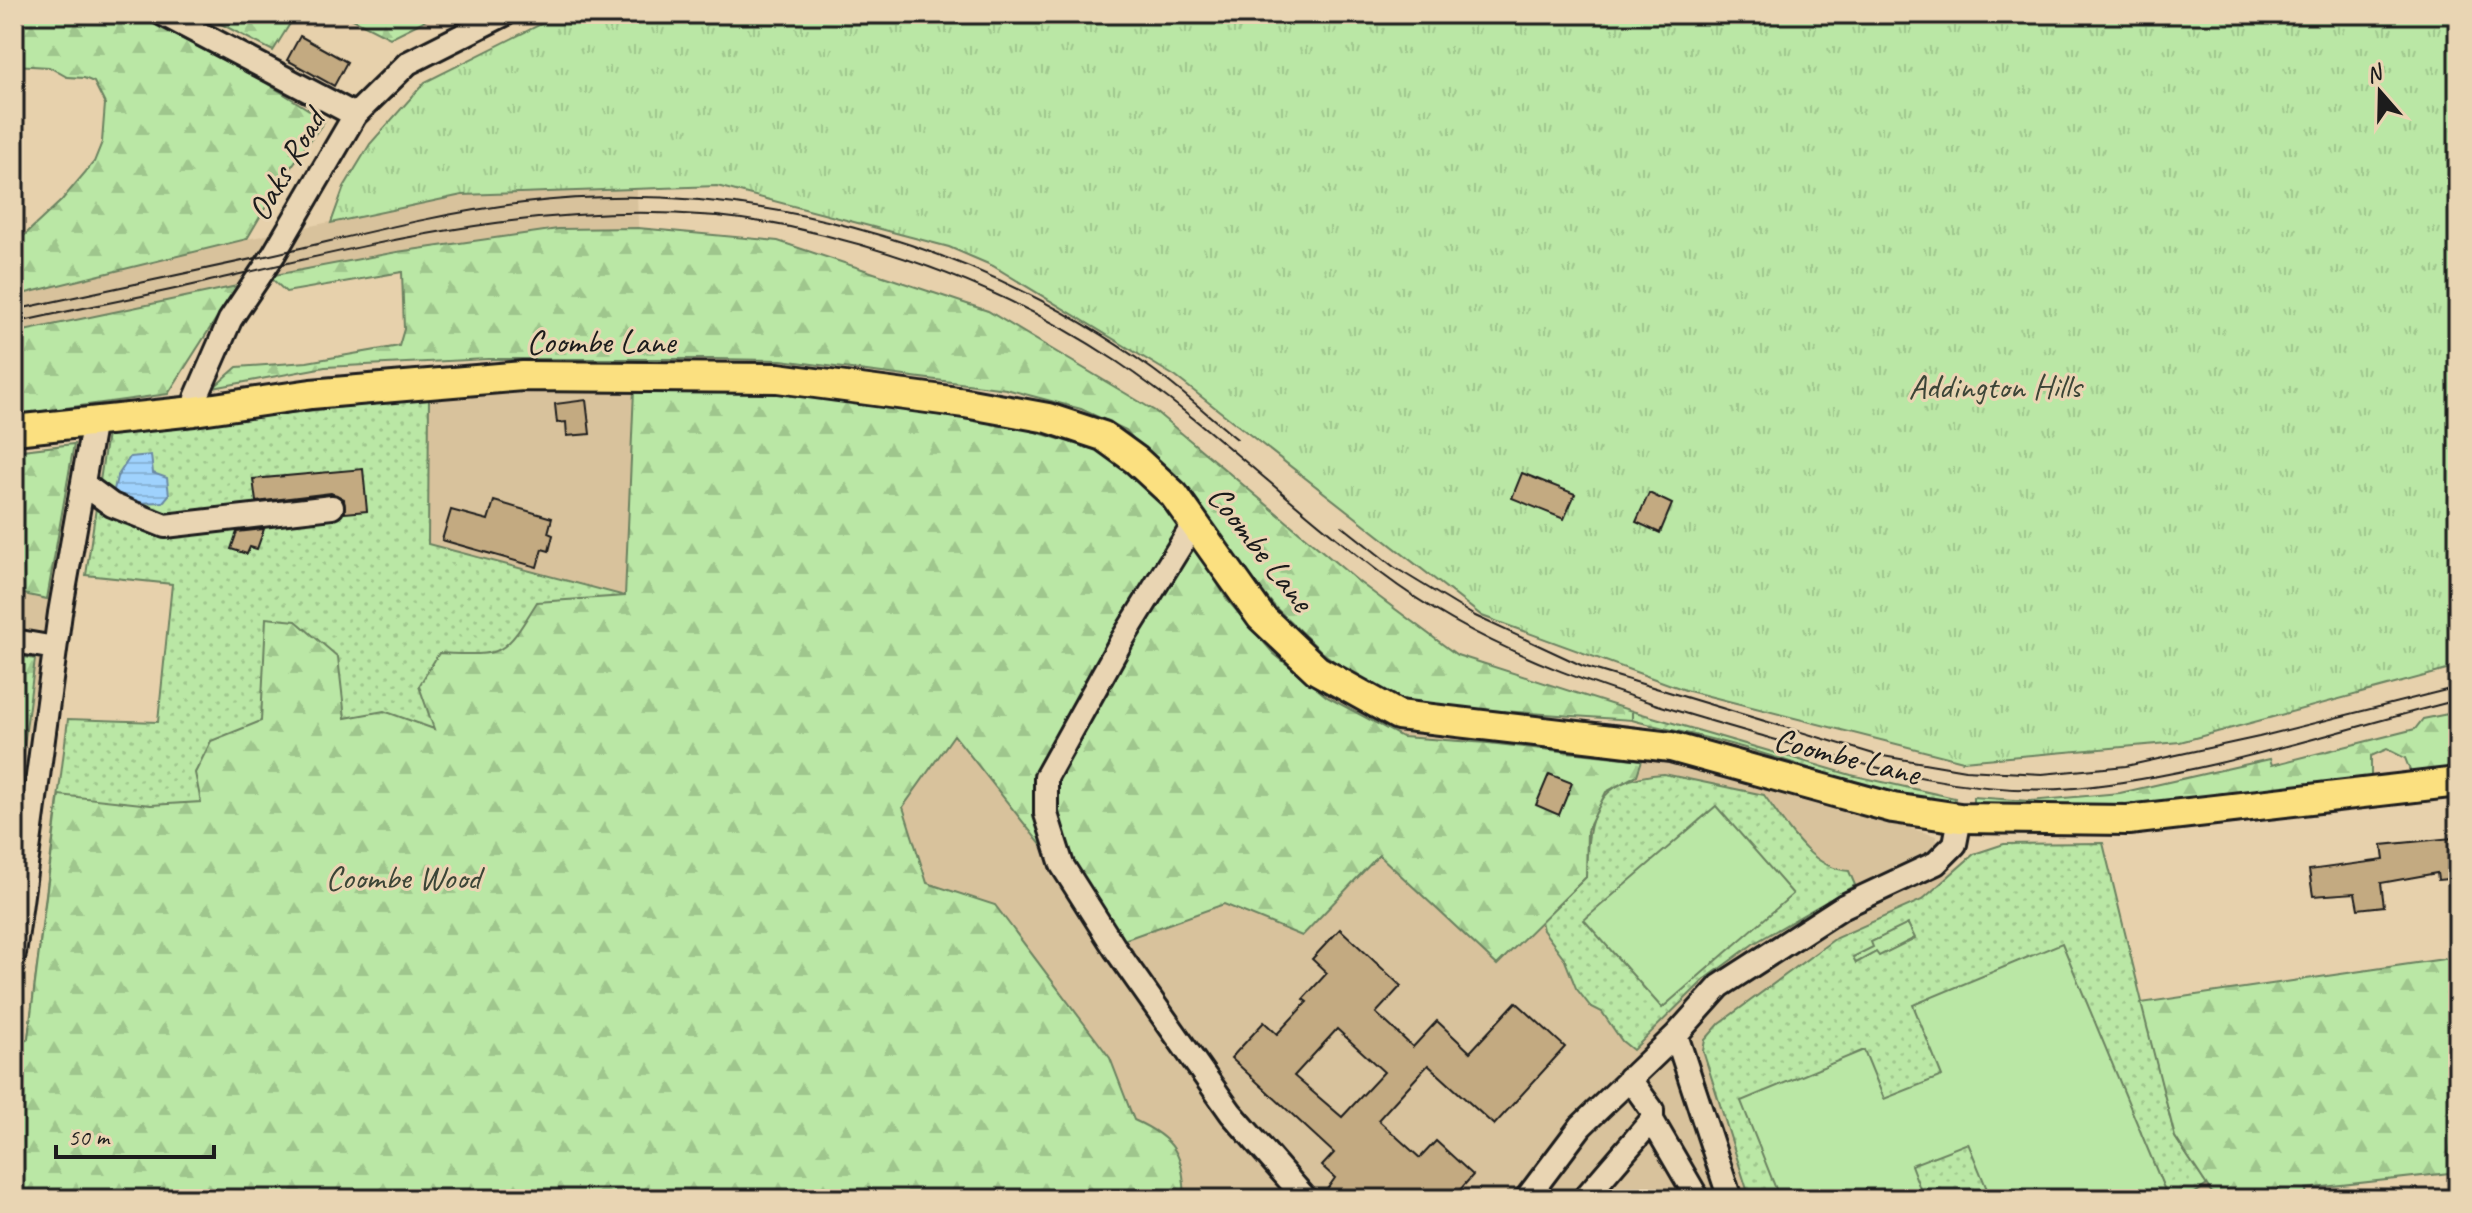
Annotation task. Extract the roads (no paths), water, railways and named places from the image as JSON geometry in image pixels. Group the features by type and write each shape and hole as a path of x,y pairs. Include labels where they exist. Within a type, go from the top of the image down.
{"main road":[{"name":"Coombe Lane","path":"14,430 194,411 311,394 523,376 778,378 979,405 1048,418 1103,436 1166,486 1272,628 1317,670 1398,715 1671,747 1893,808 1960,818 2128,820 2458,782"}],"street":[{"path":"163,14 355,115"},
{"name":"Oaks Road","path":"194,411 196,398 230,320 274,254 355,115 408,63 505,14"},
{"path":"14,954 55,648 94,420"},
{"path":"85,485 112,505 165,526 254,513 332,507"},
{"path":"1195,522 1122,640 1046,777 1046,814 1062,865 1116,950 1231,1113 1306,1199"},
{"path":"14,641 55,648"},
{"path":"1526,1199 1581,1126 1676,1035 1709,997 1749,965 1844,906 1936,863 1955,844 1960,818"},
{"path":"1676,1035 1730,1199"},
{"path":"1629,1078 1652,1110 1652,1120 1698,1199"},
{"path":"1584,1199 1652,1120"}],"water":[{"path":"151,455 153,473 167,478 169,495 163,502 135,503 113,494 117,477 130,457"}],"tram line":[{"path":"14,310 493,207 607,197 689,199 772,210 853,228 932,253 1009,285 1083,324 1152,369 1237,439"},
{"path":"14,323 350,249 496,223 570,215 643,213 717,216 790,227 918,263 1000,296 1078,337 1151,385 1382,574 1425,604 1471,630 1518,653 1615,691 1804,748 1918,777 1957,783 2035,790 2075,788 2171,774 2219,763 2458,700"},
{"path":"1342,526 1394,567 1473,615 1583,666 1877,755 1965,770 2042,774 2126,766 2259,737 2458,687"}],"park label":[{"name":"Addington Hills","path":"1995,386"},
{"name":"Coombe Wood","path":"403,877"}]}
